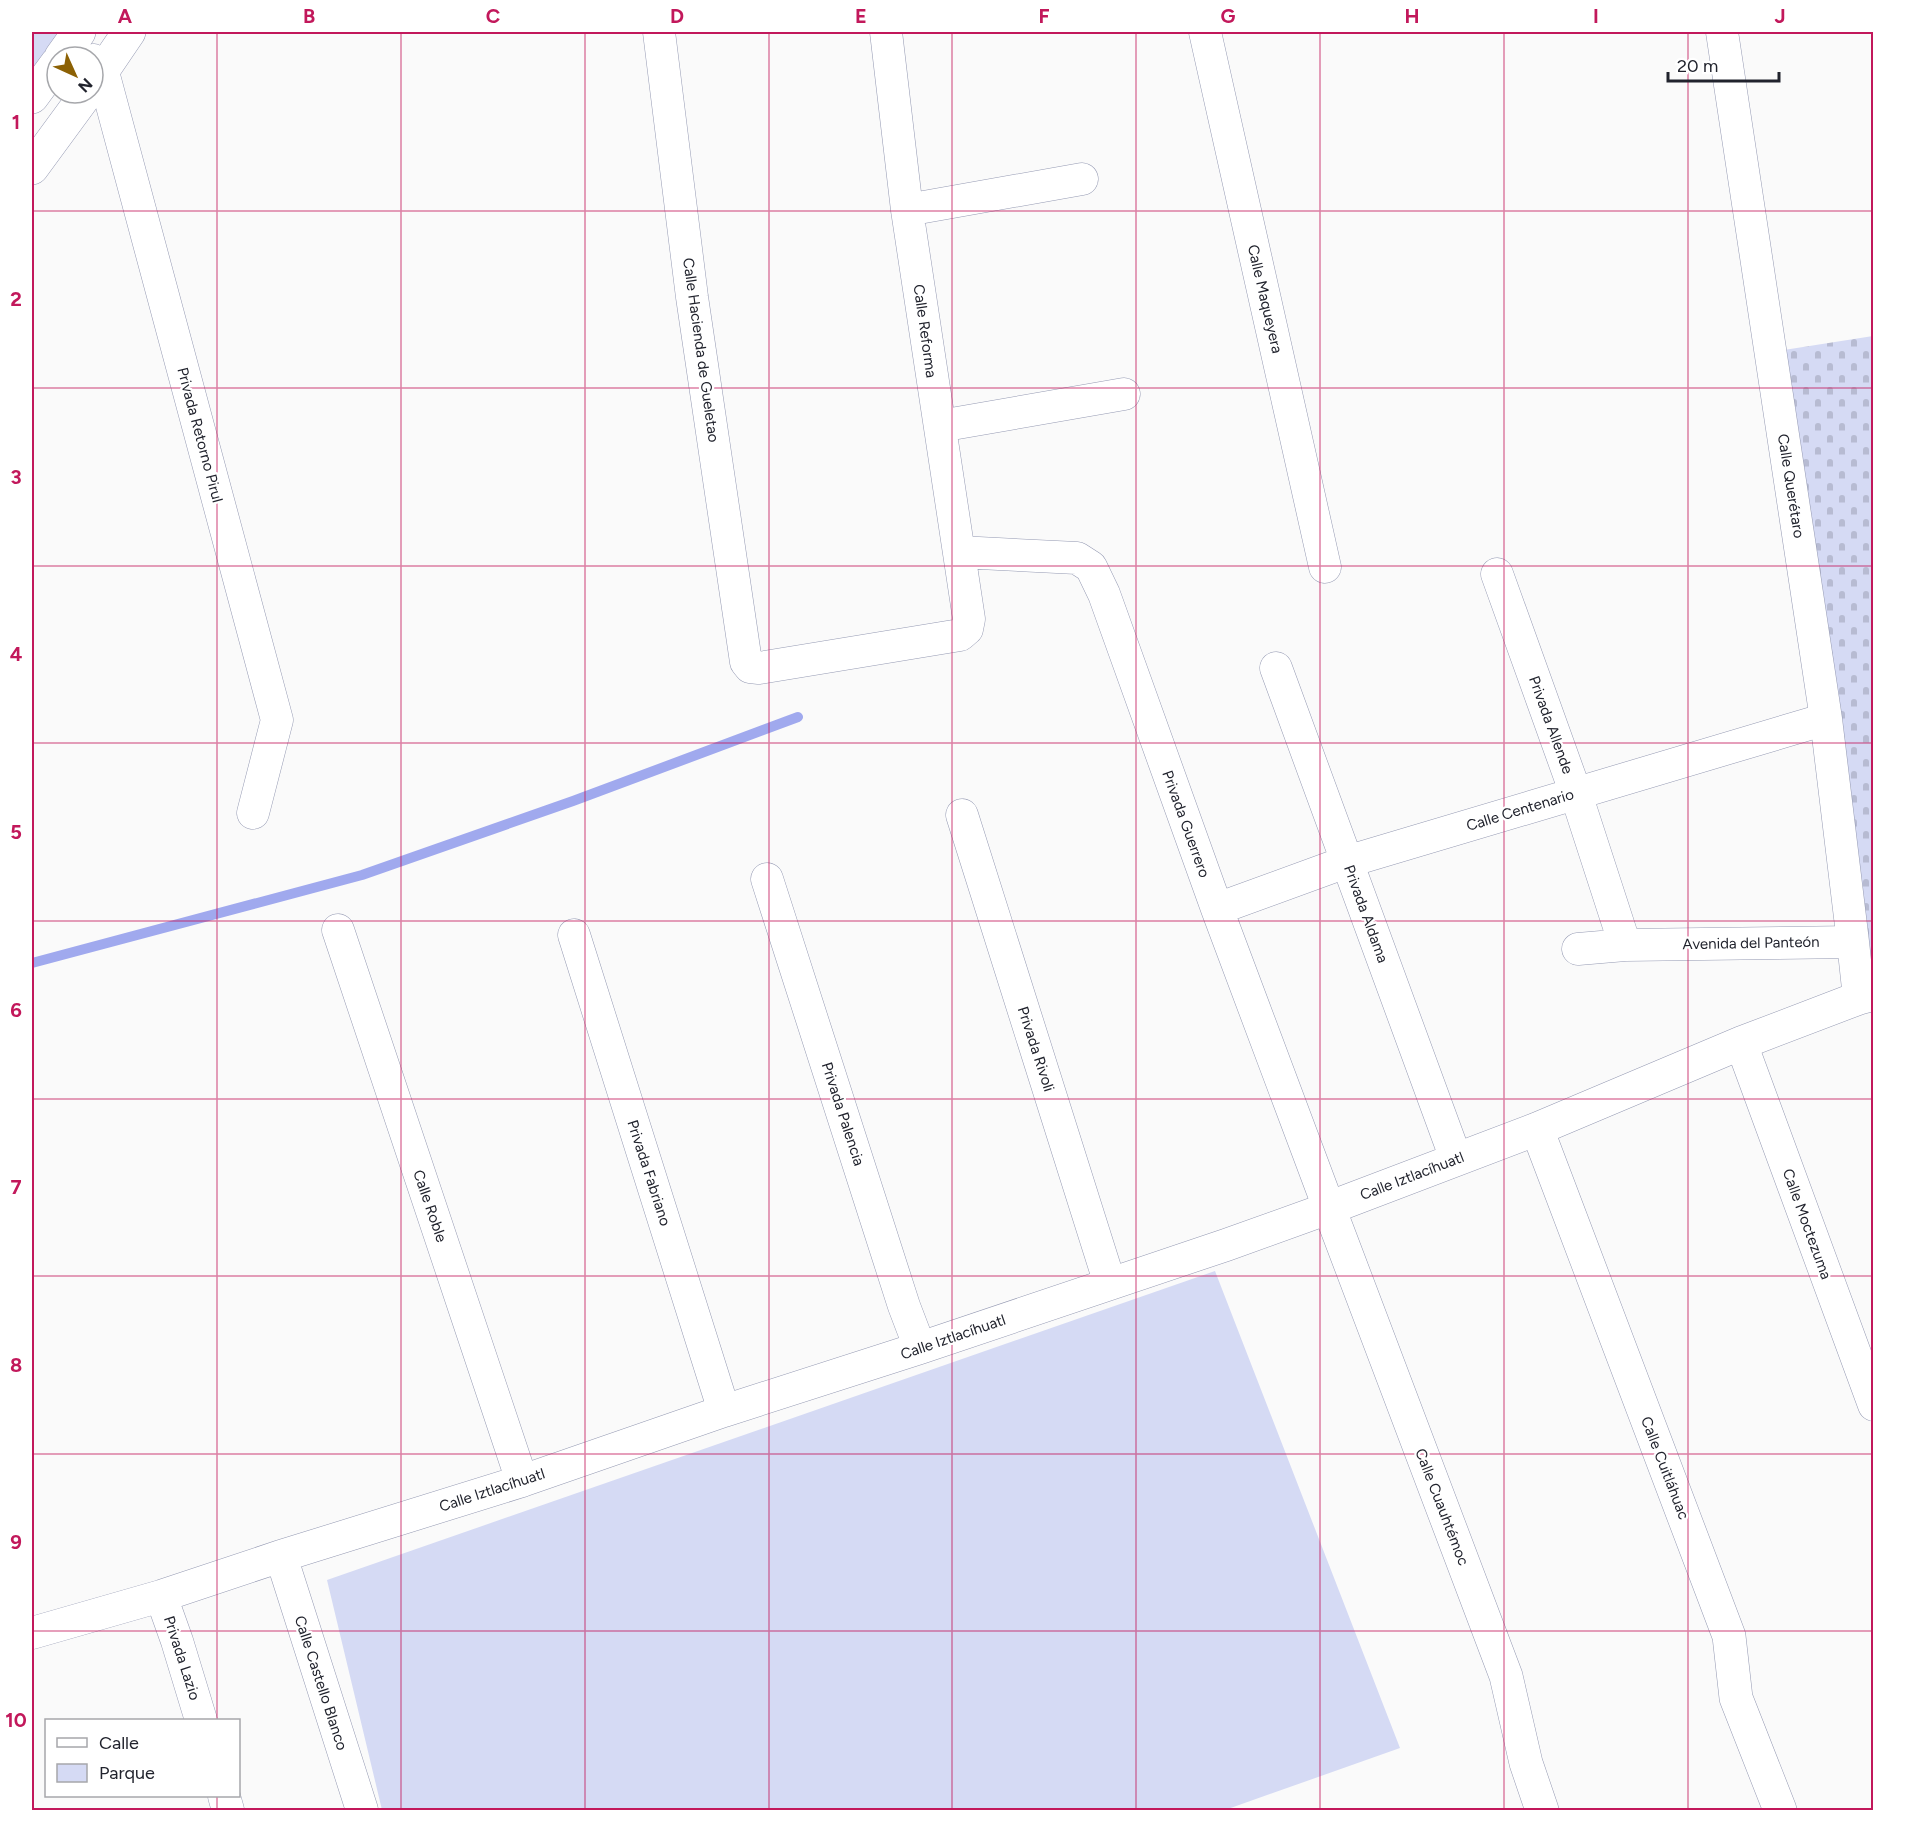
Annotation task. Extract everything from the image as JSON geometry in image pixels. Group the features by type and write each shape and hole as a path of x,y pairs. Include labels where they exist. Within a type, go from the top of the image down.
{"street":[{"path":"105,47 129,32"},
{"name":"Calle Hacienda de Gueletao","path":"659,32 692,297 746,662 750,667 759,668 960,635 967,629"},
{"name":"Calle Reforma","path":"886,32 907,210 969,619 967,629"},
{"name":"Calle Maqueyera","path":"1205,32 1325,567"},
{"name":"Calle Querétaro","path":"1722,32 1826,719 1853,942"},
{"path":"32,97 45,88"},
{"path":"32,168 62,105"},
{"name":"Privada Retorno Pirul","path":"95,105 277,720 253,813"},
{"path":"907,210 1082,180"},
{"path":"940,426 1124,394"},
{"name":"Privada Guerrero","path":"959,552 1077,558 1091,567 1104,594 1216,909 1329,1208"},
{"name":"Privada Allende","path":"1497,574 1576,794 1625,945"},
{"name":"Privada Aldama","path":"1276,668 1456,1160"},
{"name":"Calle Centenario","path":"1216,909 1346,862 1826,719"},
{"name":"Privada Rivoli","path":"962,815 1110,1284"},
{"name":"Privada Palencia","path":"767,879 904,1306 920,1348"},
{"name":"Calle Roble","path":"338,930 522,1481"},
{"name":"Privada Fabriano","path":"574,935 724,1411"},
{"path":"1853,942 1866,996"},
{"name":"Avenida del Panteón","path":"1578,949 1625,945 1853,942"},
{"name":"Calle Iztlacíhuatl","path":"32,1633 161,1596 522,1481 724,1411 1110,1284 1329,1208 1537,1129 1742,1043 1866,996"},
{"name":"Calle Moctezuma","path":"1742,1043 1874,1405"},
{"name":"Calle Cuitláhuac","path":"1537,1129 1729,1636 1736,1698 1780,1810"},
{"name":"Calle Cuauhtémoc","path":"1329,1208 1506,1676 1526,1763 1542,1810"},
{"name":"Calle Castello Blanco","path":"281,1556 362,1810"},
{"name":"Privada Lazio","path":"161,1596 201,1719"}],"green space":[{"path":"32,32 80,32 70,45 45,45 45,79 32,97"},
{"path":"1873,336 1873,959 1860,961 1784,350"},
{"path":"1215,1271 1400,1748 1225,1810 382,1810 327,1580"}],"waterway":[{"path":"32,963 362,875 573,801 798,717"}]}
